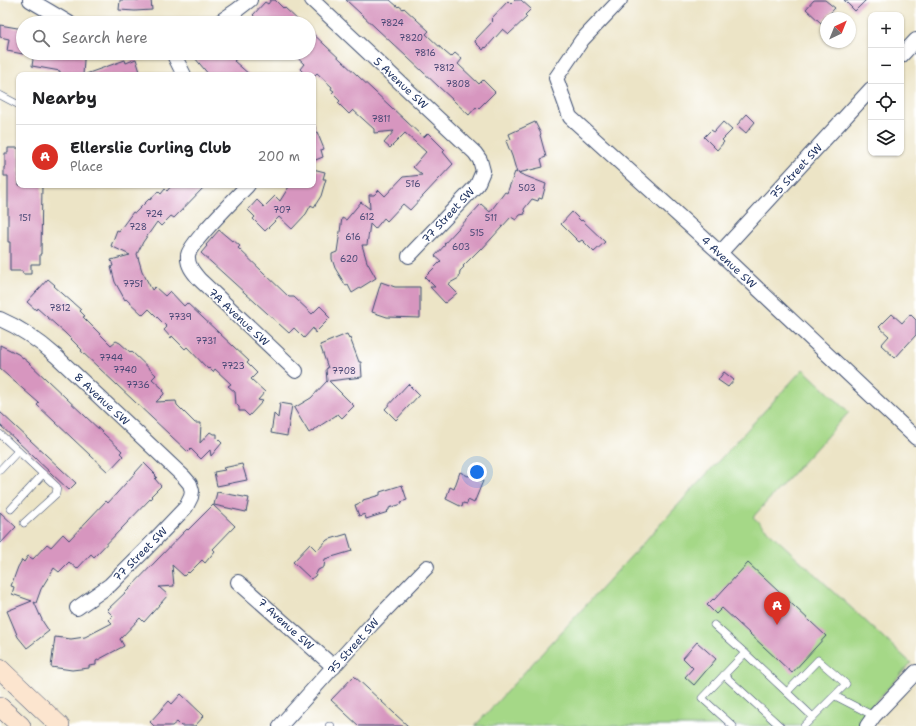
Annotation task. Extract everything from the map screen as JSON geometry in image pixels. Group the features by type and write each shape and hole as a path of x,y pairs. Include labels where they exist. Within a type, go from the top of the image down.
{"main road":[{"path":"0,669 60,726"},
{"path":"0,707 21,726"}],"street":[{"path":"30,0 57,16"},
{"path":"228,16 250,0"},
{"name":"5 Avenue SW","path":"312,0 476,153 484,171"},
{"name":"4 Avenue SW","path":"620,0 582,40 556,78 570,117 720,253 916,438"},
{"path":"904,53 916,40"},
{"path":"176,60 182,72"},
{"name":"75 Street SW","path":"720,253 868,92"},
{"name":"77 Street SW","path":"409,256 477,185 484,171"},
{"name":"7A Avenue SW","path":"245,188 195,242 188,254 188,260 192,270 199,279 296,371"},
{"name":"8 Avenue SW","path":"0,319 23,330 56,356 184,477 190,484 192,491"},
{"name":"77 Street SW","path":"77,608 110,585 143,552 186,507 192,491"},
{"name":"75 Street SW","path":"280,726 372,624 427,567"},
{"name":"7 Avenue SW","path":"238,582 334,667"},
{"path":"870,721 916,672"}],"lane":[{"path":"0,95 16,103"},
{"path":"0,434 57,487 56,494 24,523"},
{"path":"0,470 18,451"},
{"path":"11,509 43,474"},
{"path":"714,625 813,717"},
{"path":"733,726 702,698 745,653"},
{"path":"787,692 818,660 846,684 804,726"},
{"path":"724,675 780,726"},
{"path":"835,696 870,721"}],"green space":[{"path":"803,369 849,412 753,517 911,663 870,708 860,726 475,726"}],"building":[{"path":"120,0 151,0 152,10 119,10"},
{"path":"271,0 275,0 294,16 253,15 265,2 268,4"},
{"path":"346,0 390,0 398,7 404,8 429,31 426,34 445,52 451,57 455,53 462,59 458,64 479,84 483,80 495,92 478,109 476,107 469,115"},
{"path":"515,0 521,0 531,9 525,15 527,17 509,34 503,29 483,50 475,42 476,39 493,21 491,19 508,1 511,4"},
{"path":"814,0 825,0 835,8 831,12 820,12 820,22 806,9"},
{"path":"844,0 866,0 855,11"},
{"path":"0,25 16,28 16,53 7,51 9,39 0,37"},
{"path":"316,37 423,137 428,133 445,150 443,152 453,164 410,210 403,204 387,221 384,218 375,229 370,224 367,245 362,245 367,262 376,278 352,293 335,268 332,259 332,254 337,252 342,218 346,220 361,202 370,209 369,195 374,195 379,190 385,196 403,177 422,175 413,167 426,152 405,133 390,148 384,143 394,131 374,133 374,129 353,110 349,114 338,103 340,101 332,93 334,91 331,89 332,87 317,73 316,74 316,72 303,72 300,69 304,64 300,60 316,60"},
{"path":"33,60 84,60 83,72 60,72 32,66"},
{"path":"125,60 126,63 136,60 140,72 92,72"},
{"path":"197,60 235,60 234,61 247,72 207,72"},
{"path":"747,114 755,122 746,133 737,125"},
{"path":"535,122 541,134 546,157 541,159 543,167 518,173 546,184 542,199 539,198 538,201 532,199 524,209 525,214 520,215 516,220 511,217 482,249 481,248 463,266 464,267 460,271 459,278 448,284 457,293 445,303 430,287 435,287 425,277 441,261 435,256 445,245 444,244 481,204 490,212 505,192 507,193 515,172 517,173 506,141 511,139 509,134"},
{"path":"723,122 732,130 722,140 724,142 717,150 704,137 711,130 714,132"},
{"path":"316,129 324,149 321,150 323,157 316,160"},
{"path":"8,148 16,148 16,188 42,188 40,264 31,264 31,274 23,274 22,271 10,271 10,242 8,242 8,176 4,176 5,153 8,153"},
{"path":"316,170 325,172 323,179 326,179 321,196 314,207 311,205 306,214 292,229 279,217 265,231 253,219 255,217 248,210 257,200 264,207 275,196 280,201 288,188 316,188"},
{"path":"170,188 203,188 174,218 171,216 161,226 157,222 143,242 137,254 142,271 152,290 155,287 165,296 170,291 184,306 187,303 249,361 247,363 257,373 251,379 265,392 258,400 263,401 249,416 244,411 239,411 239,407 236,404 235,392 228,386 231,384 215,369 213,372 209,368 208,369 187,347 185,349 172,336 171,338 164,330 167,327 149,309 143,315 126,299 125,300 115,282 111,267 113,266 111,260 130,255 111,246 117,230 119,231 133,212 135,213 158,191 161,194 165,189 167,191"},
{"path":"572,212 605,242 594,252 582,240 579,242 561,224"},
{"path":"219,230 240,246 238,248 289,297 294,297 312,314 320,306 330,318 315,333 313,328 304,338 294,328 289,333 201,253"},
{"path":"48,279 81,310 80,311 85,316 83,317 111,345 116,341 120,343 130,352 131,351 156,375 152,379 163,389 164,394 156,402 176,401 177,405 195,423 201,423 200,443 210,432 217,434 217,438 222,443 211,456 210,450 201,459 191,449 188,452 81,351 82,350 65,333 37,308 36,310 27,302"},
{"path":"381,282 395,287 420,287 420,318 387,317 372,312"},
{"path":"892,314 902,323 910,314 916,320 916,335 895,358 881,345 889,336 879,327"},
{"path":"347,334 359,362 361,362 362,377 329,381 354,406 342,418 338,414 309,433 294,408 311,398 327,381 326,369 328,368 320,345"},
{"path":"0,345 18,354 28,362 122,451 120,453 123,456 108,472 37,405 39,403 0,369"},
{"path":"724,372 734,380 728,387 718,380"},
{"path":"408,384 419,395 396,420 385,409"},
{"path":"280,403 292,405 287,436 271,433 274,414 278,418"},
{"path":"0,412 76,483 69,490 0,425"},
{"path":"144,463 156,475 155,476 157,477 155,479 161,486 94,557 91,554 77,569 69,562 59,572 54,568 41,589 36,603 34,602 49,631 27,648 18,637 7,611 32,601 12,594 14,587 11,586 22,560 24,562 28,556 33,559 47,544 51,547 63,534 69,540 106,501 108,503"},
{"path":"242,464 247,480 217,486 214,472 225,470 223,468"},
{"path":"460,472 468,476 474,474 479,480 483,481 474,503 468,500 467,504 463,503 462,507 446,499 450,487 454,489"},
{"path":"402,485 407,500 401,502 402,504 389,508 387,511 388,512 366,519 365,514 359,516 355,505 363,502 363,500 380,495 380,492"},
{"path":"217,492 249,498 246,512 214,505"},
{"path":"213,505 235,526 213,549 215,551 205,563 202,560 189,573 188,572 184,576 172,565 174,586 159,587 168,595 144,622 140,618 120,639 124,646 96,661 96,665 89,666 89,668 72,670 51,667 55,637 71,639 85,637 112,623 109,620 113,616 107,610 187,529 188,530"},
{"path":"0,512 16,527 0,544"},
{"path":"347,534 352,551 325,559 324,567 318,570 315,576 311,579 293,562 310,544 317,551 327,540"},
{"path":"748,563 826,636 792,673 722,608 716,614 707,605 713,599 714,600"},
{"path":"697,642 716,659 694,685 685,677 693,668 683,658"},
{"path":"354,676 408,726 359,726 331,700"},
{"path":"181,694 204,716 195,726 181,726 177,722 172,726 154,726 150,722 169,701 172,704"}],"place":[{"name":"Ellerslie Curling Club","path":"777,625"}]}
